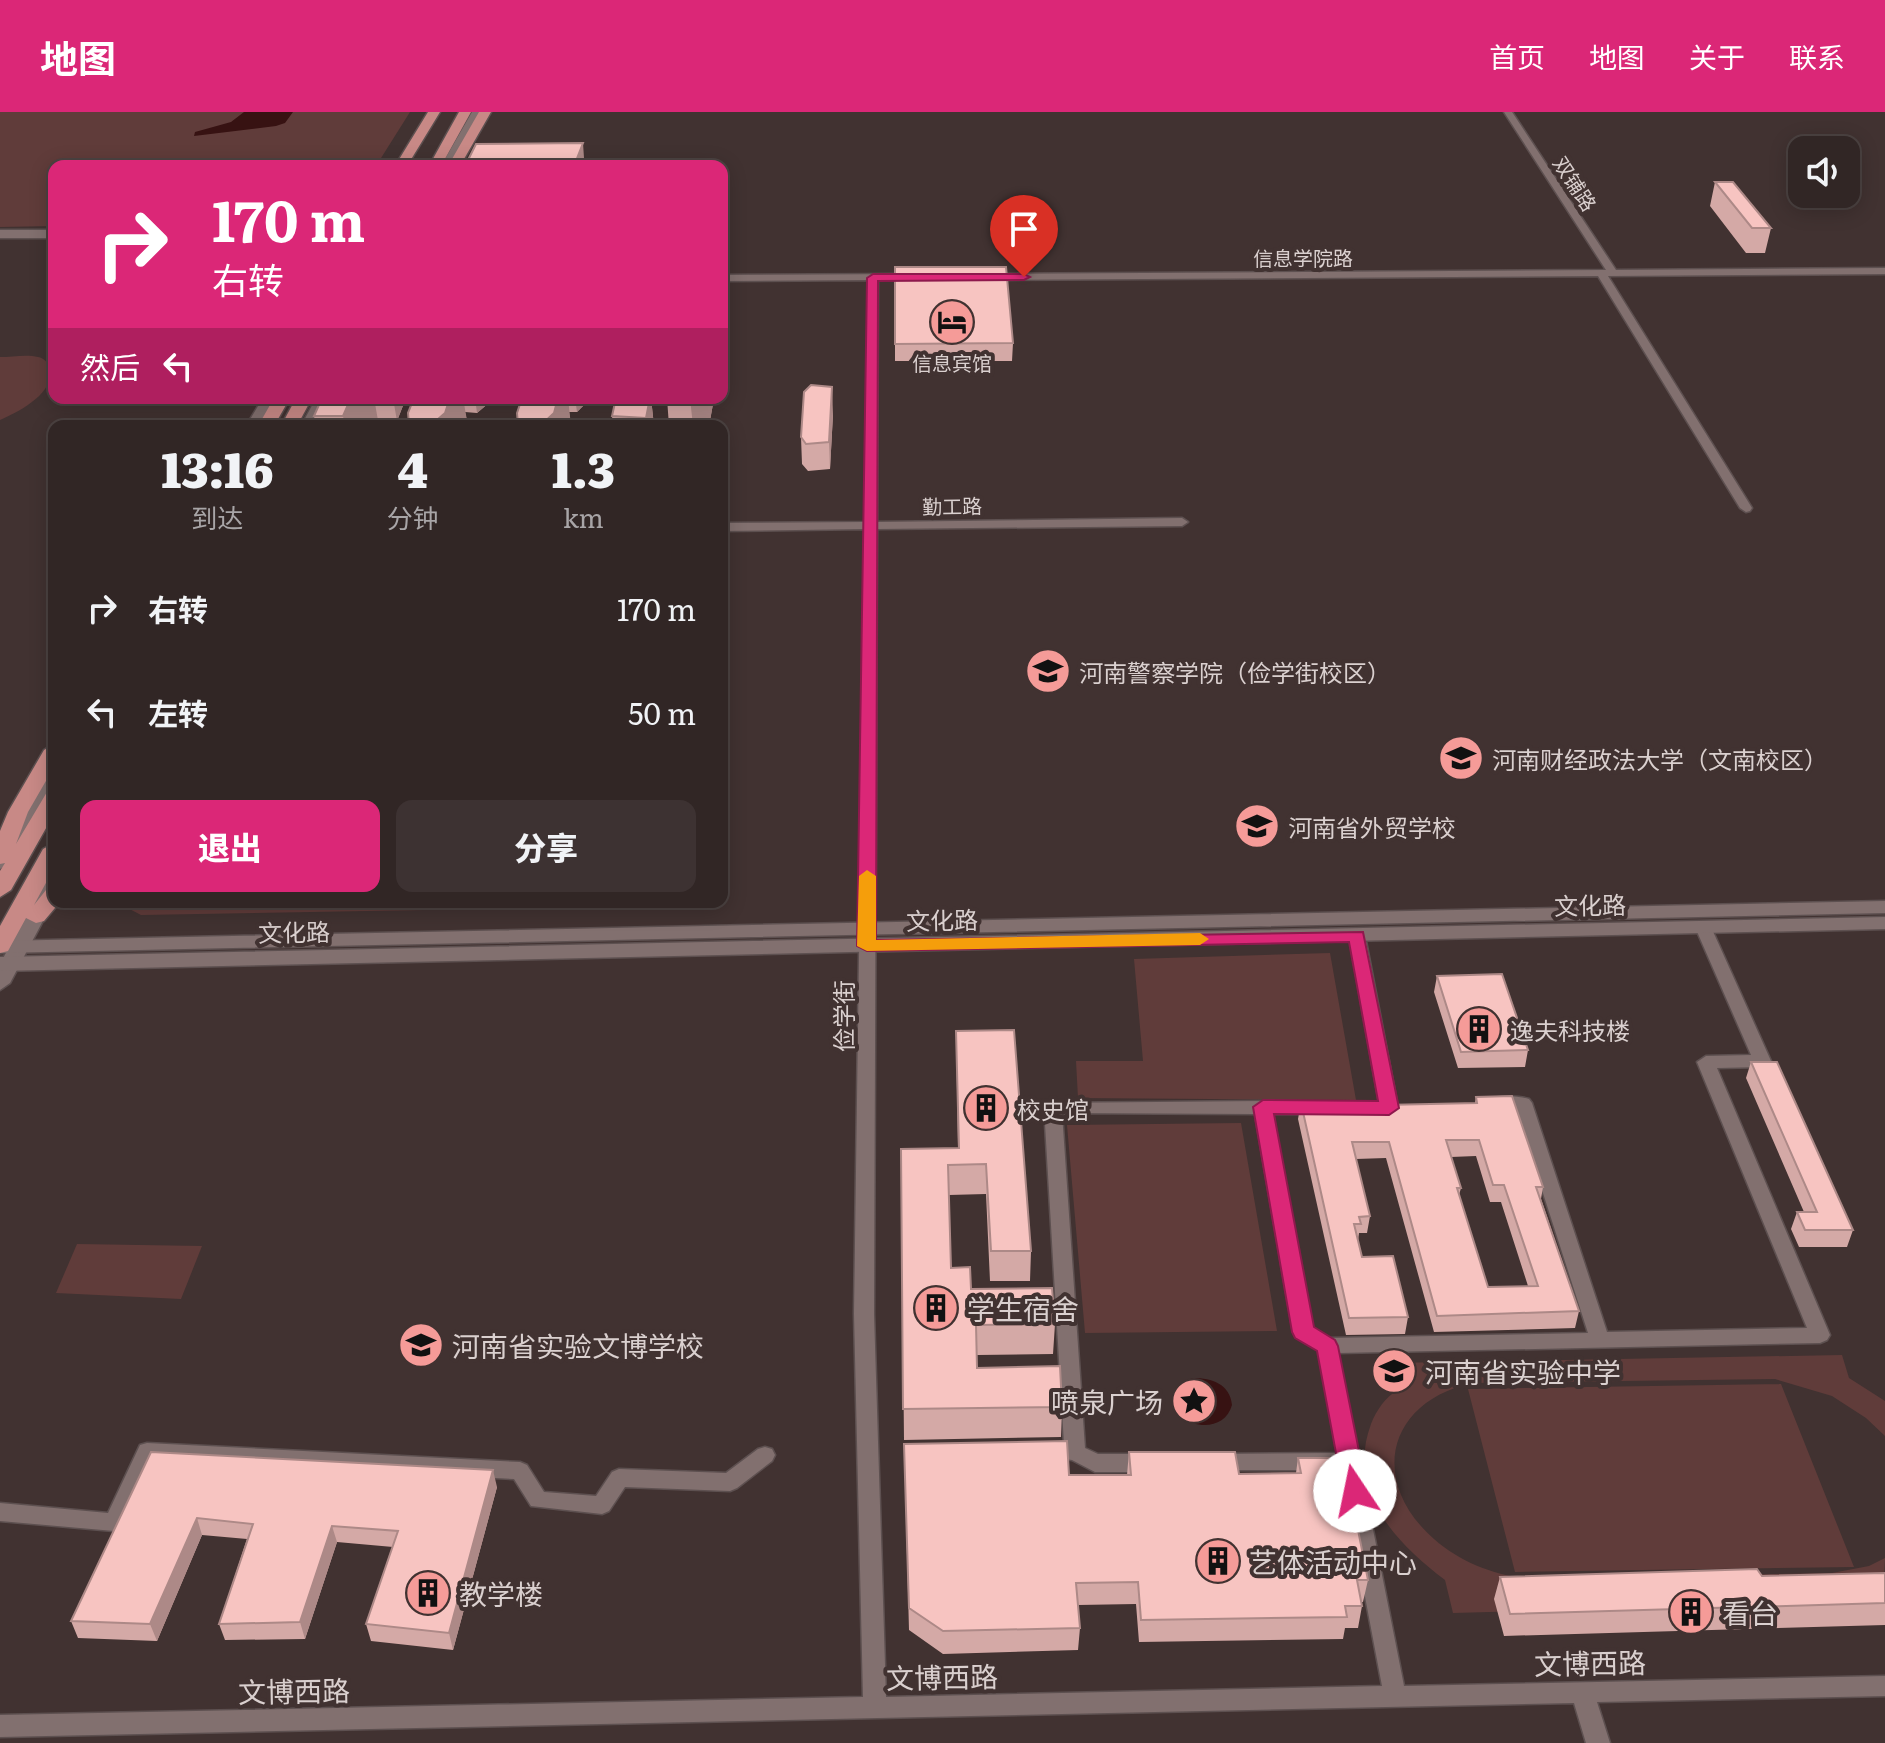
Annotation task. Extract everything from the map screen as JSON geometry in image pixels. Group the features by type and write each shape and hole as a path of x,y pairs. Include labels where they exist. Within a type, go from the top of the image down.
{"highway":[{"path":"405,160 436,112"},
{"path":"420,160 448,112"},
{"path":"438,160 465,112"},
{"path":"457,160 485,112"},
{"path":"0,861 18,812 48,760"},
{"path":"0,890 48,806"},
{"path":"6,953 48,862"},
{"path":"36,916 48,902"}],"main road":[{"path":"410,160 436,112"},
{"path":"450,160 477,112"},
{"path":"0,234 48,234"},
{"path":"0,861 48,781"},
{"path":"0,983 6,953 36,916 48,893"},
{"name":"文化路","path":"6,953 867,937 1885,907"},
{"name":"文化路","path":"867,937 1357,936 1885,923"}],"street":[{"name":"双铺路","path":"1508,112 1746,508"},
{"name":"信息学院路","path":"968,277 1885,271"},
{"path":"728,278 920,277"},
{"name":"俭学街","path":"873,278 864,1314 875,1707"},
{"name":"勤工路","path":"728,527 1182,522"},
{"path":"1263,1107 1303,1332 1327,1346 1820,1335 1706,1062 1762,1061 1703,927"},
{"path":"1357,936 1389,1108"},
{"path":"1478,1105 1523,1103 1600,1340"},
{"path":"1075,1452 1053,1107 1342,1108"},
{"path":"1327,1346 1395,1697"},
{"path":"0,1512 114,1522 147,1451 520,1471 538,1500 602,1505 619,1478 730,1482 765,1455"},
{"path":"1045,1451 1075,1452 1095,1463 1350,1461"},
{"name":"文博西路","path":"0,1726 1885,1686"},
{"path":"1583,1693 1598,1743"}],"shaded area":[{"path":"0,112 410,112 380,160 48,160 48,226 0,227"},
{"path":"244,112 293,112 285,123 276,126 194,136 195,132 231,122"},
{"path":"29,356 44,360 48,365 48,383 41,394 25,407 0,420 0,357"},
{"path":"128,908 543,908 141,915"},
{"path":"1330,953 1356,1100 1078,1098 1076,1061 1143,1061 1134,959"},
{"path":"1241,1123 1277,1331 1085,1333 1067,1125"},
{"path":"77,1244 202,1246 181,1299 56,1293"},
{"path":"1842,1355 1849,1378 1885,1401 1885,1436 1866,1418 1832,1396 1775,1379 1473,1383 1444,1392 1421,1407 1405,1425 1396,1446 1395,1469 1400,1493 1413,1516 1434,1539 1465,1560 1500,1573 1524,1579 1832,1573 1869,1566 1885,1558 1883,1601 1453,1613 1445,1580 1393,1532 1380,1513 1365,1471 1365,1448 1371,1424 1385,1400 1397,1391 1391,1363"},
{"path":"1193,1378 1213,1381 1228,1392 1232,1405 1219,1422 1209,1425 1188,1421 1174,1405 1173,1394 1184,1381"},
{"path":"1781,1384 1854,1567 1515,1572 1468,1389"}],"building":[{"path":"583,143 576,160 468,160 476,144"},
{"path":"1715,182 1733,182 1771,228 1752,228"},
{"name":"信息宾馆","path":"895,267 1006,267 1013,343 895,344"},
{"path":"811,385 832,387 829,442 806,444 801,437 804,392"},
{"path":"319,404 348,404 343,416 314,416"},
{"path":"412,404 448,404 445,413 437,420 409,420"},
{"path":"520,404 556,404 554,413 546,420 518,420"},
{"path":"615,404 649,404 646,418 612,416"},
{"name":"逸夫科技楼","path":"1502,974 1528,1050 1461,1052 1437,976"},
{"path":"1014,1030 1031,1251 991,1251 986,1164 948,1165 951,1268 970,1267 971,1289 1052,1288 1055,1324 976,1325 977,1368 1060,1366 1062,1407 903,1409 901,1149 959,1148 956,1031"},
{"path":"1751,1062 1777,1062 1853,1230 1805,1230 1797,1212 1817,1212"},
{"path":"1512,1096 1543,1187 1536,1187 1579,1311 1437,1316 1389,1142 1352,1142 1370,1216 1359,1217 1361,1224 1354,1224 1362,1257 1393,1256 1408,1317 1349,1318 1301,1103 1335,1102 1336,1106 1477,1103 1476,1097","holes":["1446,1140 1479,1140 1493,1185 1504,1185 1538,1286 1488,1287 1457,1188 1461,1188"]},
{"path":"1067,1441 1069,1475 1131,1475 1129,1452 1235,1452 1239,1474 1301,1473 1298,1458 1329,1458 1332,1475 1347,1475 1368,1580 1357,1580 1362,1606 1345,1606 1347,1617 1141,1620 1138,1582 1076,1583 1080,1628 943,1631 909,1608 904,1444"},
{"name":"教学楼","path":"151,1452 493,1470 449,1633 366,1624 398,1531 332,1526 300,1622 219,1624 253,1524 197,1518 150,1624 71,1621"},
{"path":"1757,1569 1762,1576 1885,1573 1885,1603 1510,1614 1500,1577"}],"slow traffic":[{"path":"867,876 867,946 1200,939"}],"place":[{"name":"信息宾馆","path":"952,322"},
{"name":"河南警察学院（俭学街校区）","path":"1048,671"},
{"name":"河南财经政法大学（文南校区）","path":"1461,758"},
{"name":"河南省外贸学校","path":"1257,826"},
{"name":"逸夫科技楼","path":"1479,1029"},
{"name":"校史馆","path":"986,1108"},
{"name":"学生宿舍","path":"936,1308"},
{"name":"河南省实验文博学校","path":"421,1345"},
{"name":"河南省实验中学","path":"1394,1371"},
{"name":"喷泉广场","path":"1194,1401"},
{"name":"艺体活动中心","path":"1218,1561"},
{"name":"教学楼","path":"428,1593"},
{"name":"看台","path":"1691,1612"}],"route":[{"path":"1024,277 873,278 867,946 1357,936 1389,1108 1263,1107 1303,1332 1327,1346 1355,1491"}]}
